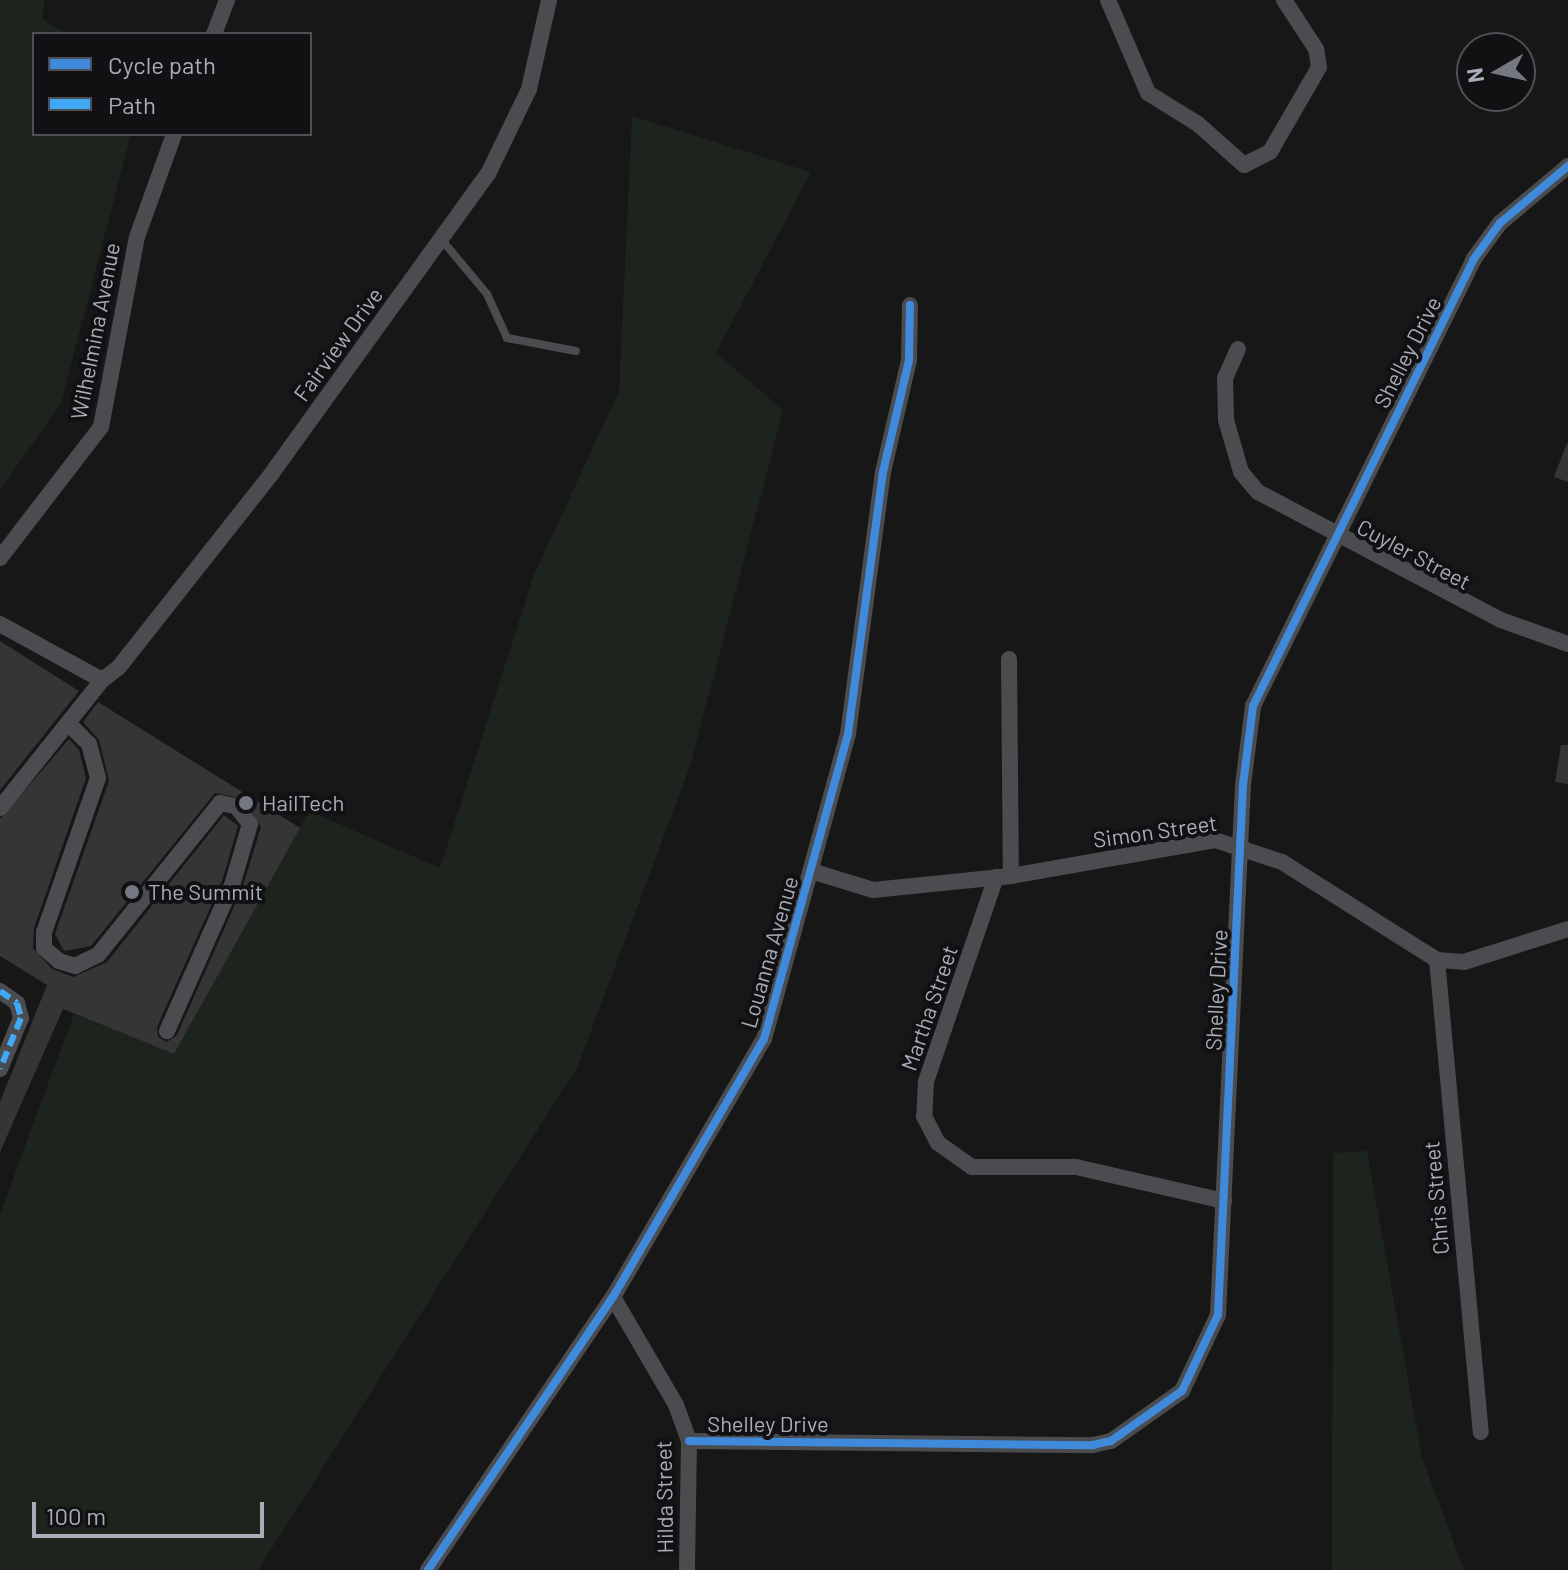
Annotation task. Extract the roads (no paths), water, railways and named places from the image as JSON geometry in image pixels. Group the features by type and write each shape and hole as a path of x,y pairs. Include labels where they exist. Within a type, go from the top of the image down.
{"street":[{"path":"215,32 227,0"},
{"name":"Fairview Drive","path":"0,808 70,725 102,680 191,578 488,174 529,89 549,0"},
{"path":"1108,0 1148,93 1198,124 1244,165 1270,152 1319,67 1316,49 1284,0"},
{"name":"Wilhelmina Avenue","path":"0,558 101,427 137,237 173,136"},
{"name":"Shelley Drive","path":"689,1441 1111,1441 1178,1396 1218,1315 1241,845 1253,706 1473,260 1500,223 1568,166"},
{"name":"Louanna Avenue","path":"428,1570 613,1297 754,1063 848,734 883,472 909,360 910,305"},
{"name":"Cuyler Street","path":"1238,349 1224,393 1241,472 1258,492 1501,620 1568,644"},
{"path":"0,624 102,680"},
{"name":"Martha Street","path":"1009,659 1003,876 926,1082 924,1116 938,1143 972,1167 1076,1167 1224,1201"},
{"path":"70,725 89,744 98,778 44,932 44,948 59,961 75,966 98,955 220,803 236,806 250,824 232,885 167,1031"},
{"name":"Simon Street","path":"811,871 873,890 1003,876 1215,840 1241,845 1282,862 1437,960"},
{"path":"1437,960 1464,962 1568,929"},
{"name":"Chris Street","path":"1437,960 1481,1432"},
{"path":"0,991 17,1003 21,1018 0,1069"},
{"name":"Hilda Street","path":"613,1297 676,1405 689,1441 687,1570"}],"lane":[{"path":"441,239 487,294 507,338 576,351"}],"place":[{"name":"HailTech","path":"246,803"},
{"name":"The Summit","path":"132,892"}]}
